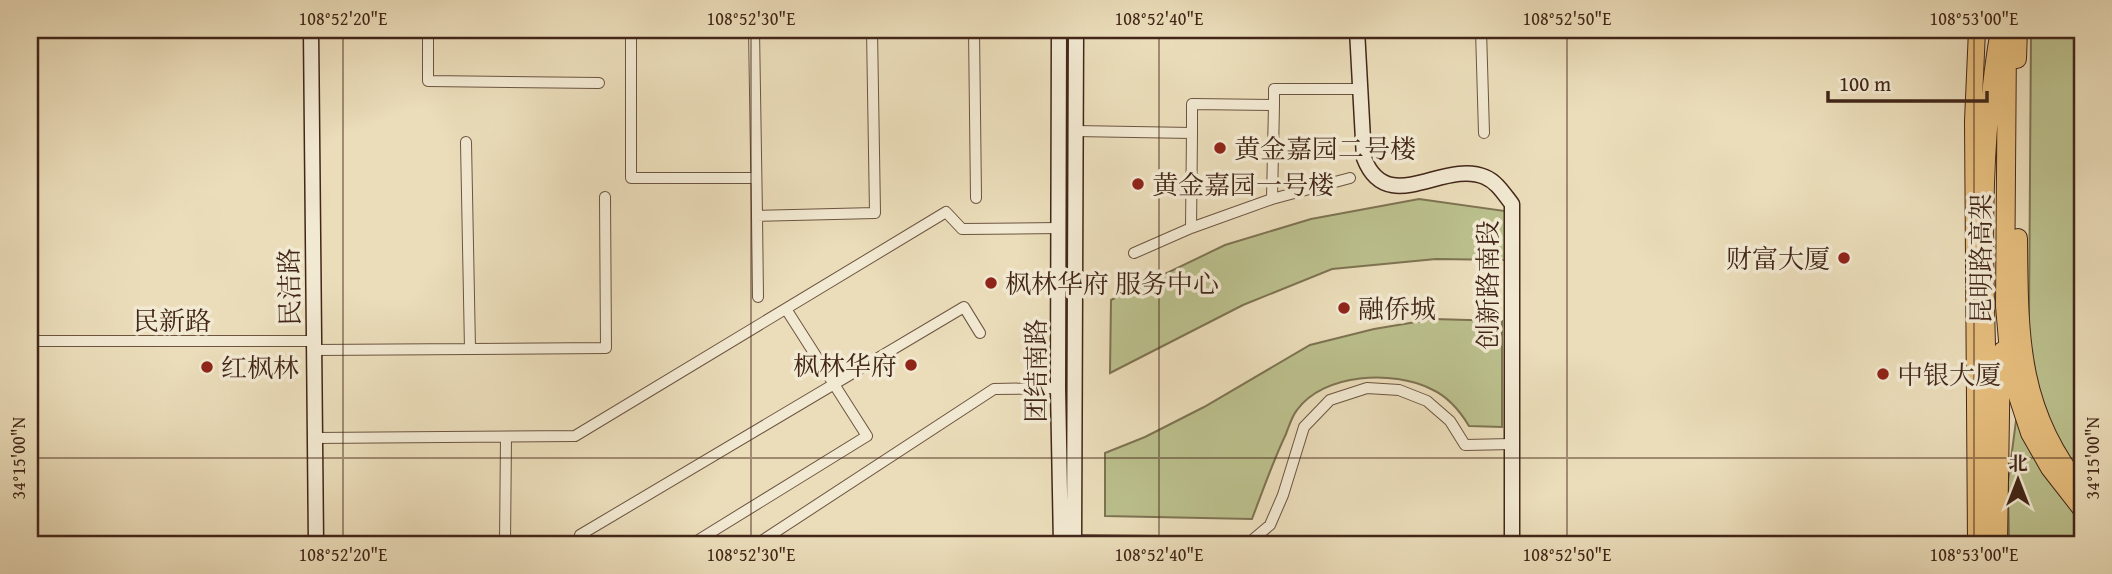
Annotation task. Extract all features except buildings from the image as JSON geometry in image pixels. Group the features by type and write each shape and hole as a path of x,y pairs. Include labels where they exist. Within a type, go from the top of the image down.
{"highway":[{"path":"2003,30 2003,302"},
{"path":"1990,544 1991,474 1984,288 1985,186 1988,114 2003,30"},
{"name":"昆明路高架","path":"2003,30 2006,306 2011,375 2029,433 2050,468 2082,509"},
{"name":"昆明路高架","path":"2018,30 2018,298 2024,368 2030,393 2049,440 2082,488"}],"main road":[{"path":"1976,544 1973,121 1977,30"},
{"path":"1999,544 2003,302"}],"street":[{"name":"民洁路","path":"311,30 316,544"},
{"path":"428,30 428,81 599,83"},
{"path":"631,30 631,178 756,178"},
{"path":"754,30 758,297"},
{"path":"757,216 875,213 872,30"},
{"path":"974,30 976,198"},
{"name":"团结南路","path":"1059,30 1059,388 1068,542"},
{"name":"团结南路","path":"1068,542 1076,30"},
{"name":"创新路南段","path":"1357,30 1364,159 1370,173 1379,182 1393,187 1465,174 1485,176 1498,186 1512,204 1512,544"},
{"path":"1481,30 1484,133"},
{"path":"1272,199 1274,89 1361,89"},
{"path":"1191,229 1192,104 1274,106"},
{"path":"1075,131 1192,133"},
{"path":"466,142 470,349"},
{"path":"1134,253 1272,199 1350,178"},
{"name":"民新路","path":"30,341 470,349 606,348 605,197"},
{"path":"314,438 575,436 946,212 962,229 1059,228"},
{"path":"580,535 964,307 980,333"},
{"path":"692,544 867,436 786,309"},
{"path":"757,544 994,389 1059,388"},
{"path":"1068,542 1250,542 1270,525 1283,495 1304,427 1330,400 1367,388 1399,390 1427,401 1450,421 1465,445 1512,444"},
{"path":"505,544 506,437"}],"green space":[{"path":"2031,30 2082,30 2082,544 2009,544 2008,482 2029,321"},
{"path":"1419,199 1505,211 1506,260 1436,259 1332,269 1243,305 1110,373 1111,300 1225,245 1311,219"},
{"path":"1434,319 1502,321 1502,427 1469,426 1448,400 1415,383 1379,378 1341,382 1324,388 1295,412 1252,519 1105,516 1105,453 1145,437 1204,407 1310,345 1374,329"}],"place":[{"name":"黄金嘉园二号楼","path":"1220,148"},
{"name":"黄金嘉园一号楼","path":"1138,184"},
{"name":"财富大厦","path":"1844,258"},
{"name":"枫林华府 服务中心","path":"991,283"},
{"name":"融侨城","path":"1344,308"},
{"name":"枫林华府","path":"911,365"},
{"name":"红枫林","path":"207,367"},
{"name":"中银大厦","path":"1883,374"}]}
